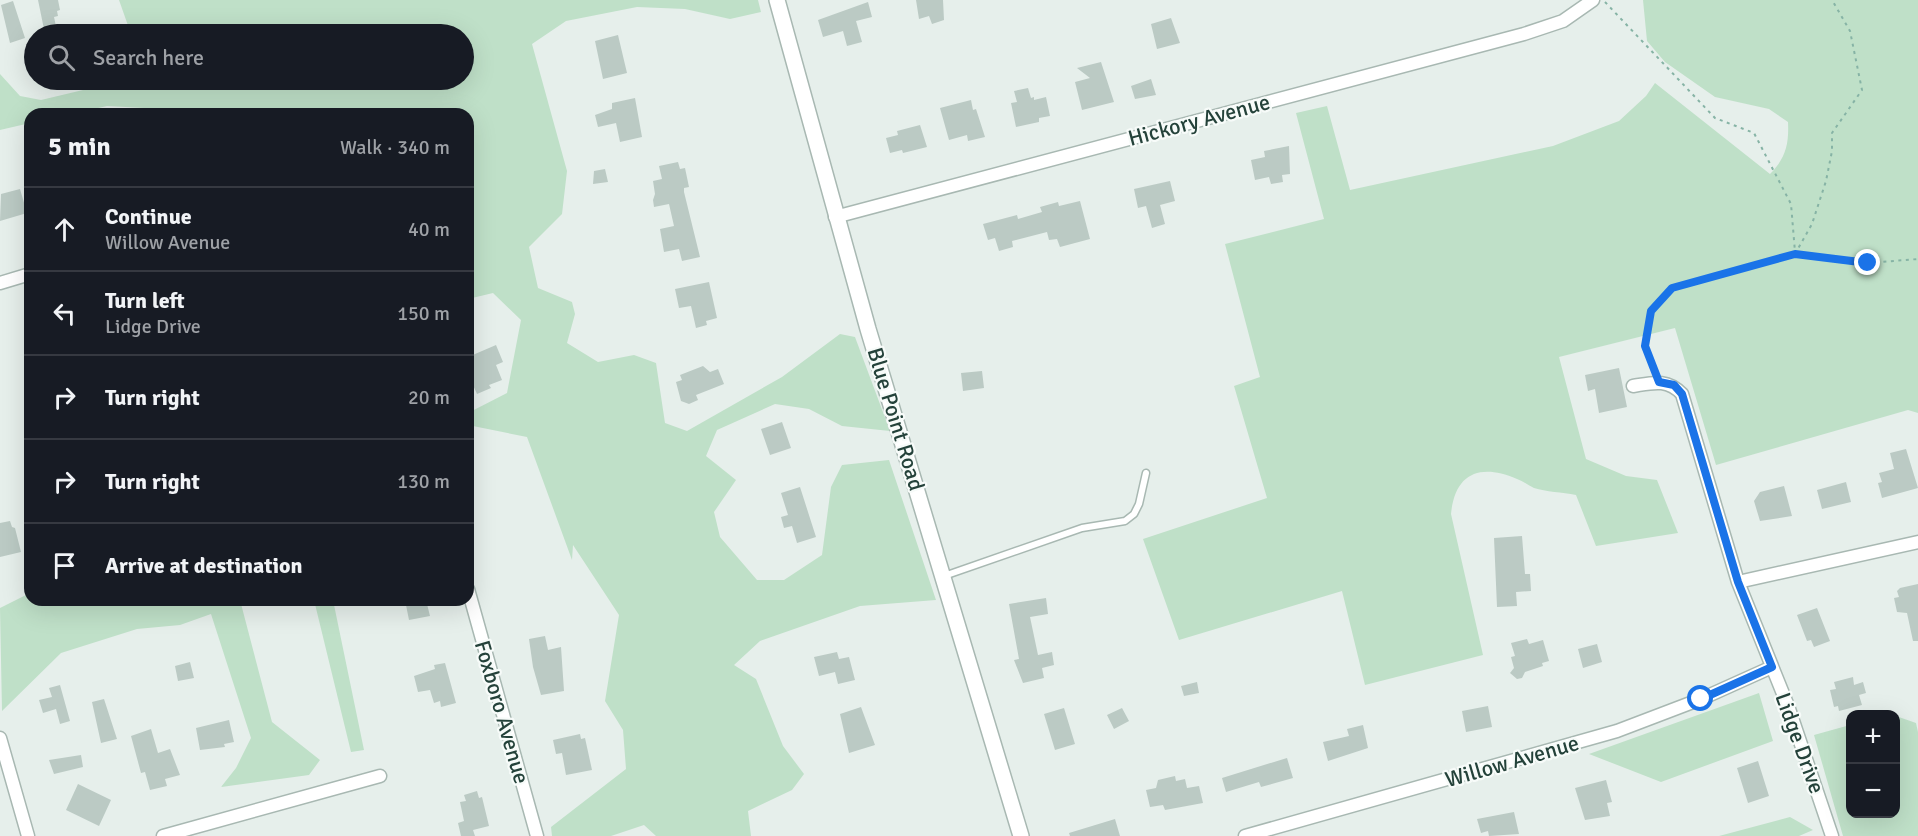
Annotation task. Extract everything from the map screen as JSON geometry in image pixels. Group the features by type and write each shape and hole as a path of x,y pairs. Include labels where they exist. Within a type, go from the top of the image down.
{"street":[{"name":"Blue Point Road","path":"777,0 835,217 1021,836"},
{"name":"Hickory Avenue","path":"835,217 1524,34 1563,21 1593,0"},
{"path":"0,283 24,276"},
{"path":"1633,386 1659,382"},
{"name":"Lidge Drive","path":"1659,382 1674,385 1682,394 1738,582 1772,667 1832,836"},
{"path":"1738,582 1918,542"},
{"name":"Foxboro Avenue","path":"473,606 537,836"},
{"name":"Willow Avenue","path":"1245,836 1617,731 1772,667"},
{"path":"0,738 28,836"},
{"path":"163,836 380,776"}],"lane":[{"path":"944,576 1071,531 1125,520 1134,514 1139,504 1146,473"}],"path":[{"path":"1603,0 1715,118 1754,133 1791,204 1795,254"},
{"path":"1795,254 1812,224 1826,181 1832,151 1832,133 1862,90 1851,31 1832,0"},
{"path":"1659,382 1645,346 1651,311 1672,288 1795,254 1868,263 1918,259"}],"green space":[{"path":"119,0 758,0 761,12 730,19 685,9 637,7 566,21 532,44 567,171 562,214 529,247 538,288 572,302 575,314 567,343 598,362 634,355 656,363 665,423 687,431 782,377 840,334 855,337 890,431 842,426 809,409 775,404 717,430 706,456 736,480 714,512 720,537 757,580 784,580 822,555 831,487 842,465 889,460 936,600 860,606 760,641 734,665 756,679 783,746 804,774 792,790 748,811 751,836 656,836 644,825 611,836 552,836 551,827 626,769 623,730 605,701 619,615 573,545 572,560 527,437 474,426 474,410 507,393 521,320 493,293 474,298 474,108 107,106 24,108 24,124 0,130 0,74 20,96 41,100 83,90 474,90 474,24 127,24"},
{"path":"1643,0 1918,0 1918,413 1908,410 1716,465 1675,328 1559,357 1586,459 1626,476 1657,480 1678,533 1596,546 1576,495 1534,488 1504,474 1481,472 1472,475 1458,489 1453,500 1451,514 1483,655 1365,685 1342,591 1179,640 1143,539 1267,498 1234,386 1260,377 1225,244 1324,219 1296,113 1327,106 1350,190 1553,146 1619,121 1646,96 1655,83 1770,174 1780,162 1785,150 1788,122 1769,109 1715,97 1665,62 1647,41"},
{"path":"24,596 24,606 242,606 272,722 320,760 309,775 221,787 236,768 251,738 211,614 180,625 137,629 61,653 2,711 0,608"},
{"path":"315,606 334,606 364,750 351,752"},
{"path":"1759,693 1773,741 1661,782 1589,754"},
{"path":"1900,717 1916,723 1918,732 1918,836 1843,836 1814,735 1846,726 1846,818 1900,818"},
{"path":"1790,817 1813,830 1799,836 1719,836"}],"building":[{"path":"38,0 58,0 60,10 57,11 58,16 54,17 56,24 43,24"},
{"path":"916,0 943,0 944,20 932,24 929,16 919,19"},
{"path":"13,1 24,38 10,43 1,5"},
{"path":"868,2 872,17 856,21 862,42 847,46 843,31 823,37 818,20"},
{"path":"1171,18 1180,43 1157,49 1151,24"},
{"path":"618,35 627,73 603,79 595,41"},
{"path":"1101,62 1114,102 1082,110 1075,82 1090,78 1077,68"},
{"path":"1151,79 1156,95 1135,99 1131,86"},
{"path":"1028,88 1034,100 1046,97 1050,116 1039,118 1039,122 1016,127 1011,103 1017,102 1014,91"},
{"path":"635,98 642,137 620,142 616,123 598,127 595,115 612,109 612,103"},
{"path":"971,100 985,137 968,141 967,135 949,140 940,108"},
{"path":"920,125 927,147 903,153 902,150 890,153 886,138 898,135 897,131"},
{"path":"1289,146 1290,174 1282,175 1283,182 1271,184 1269,177 1255,180 1251,160 1265,157 1264,151"},
{"path":"678,162 680,169 685,168 689,187 684,188 684,192 700,257 682,261 679,249 664,252 660,229 674,226 669,204 654,207 653,200 655,194 653,181 662,179 659,166"},
{"path":"605,169 608,182 593,184 594,171"},
{"path":"1170,181 1175,201 1160,205 1165,224 1152,228 1146,206 1138,208 1134,189"},
{"path":"20,189 24,214 0,221 1,194"},
{"path":"1080,201 1090,239 1060,247 1057,239 1049,240 1047,232 1012,241 1013,247 999,251 995,238 988,240 983,224 1017,215 1018,219 1042,212 1040,207 1058,202 1059,206"},
{"path":"709,282 717,318 706,321 707,325 696,328 691,306 679,308 675,289"},
{"path":"496,345 503,362 496,365 502,380 489,385 491,388 477,394 474,387 474,354"},
{"path":"703,366 710,372 718,369 724,384 696,395 698,400 689,404 681,401 676,382 682,380 680,375"},
{"path":"1619,368 1627,407 1599,413 1595,389 1588,391 1585,375"},
{"path":"982,371 984,388 963,391 961,373"},
{"path":"782,422 791,448 770,455 761,429"},
{"path":"1906,449 1918,488 1882,498 1878,483 1882,482 1879,473 1894,469 1890,453"},
{"path":"1846,482 1851,502 1822,509 1817,490"},
{"path":"1784,486 1792,516 1760,521 1754,501 1760,492"},
{"path":"800,487 816,537 797,543 792,526 784,528 781,517 788,515 781,493"},
{"path":"10,521 12,527 15,528 21,552 0,557 0,523"},
{"path":"1522,536 1525,574 1530,574 1531,591 1516,592 1517,606 1497,607 1494,538"},
{"path":"1918,584 1918,641 1913,641 1907,613 1897,612 1894,598 1899,597 1897,591 1900,588"},
{"path":"1046,598 1048,614 1030,617 1038,655 1052,652 1054,665 1042,668 1044,678 1023,683 1014,660 1019,659 1009,604"},
{"path":"406,606 428,606 430,616 409,620"},
{"path":"1817,608 1830,641 1814,647 1811,640 1807,641 1797,615"},
{"path":"545,636 548,650 561,647 564,691 541,695 533,667 529,639"},
{"path":"1527,639 1529,644 1543,640 1549,661 1542,663 1543,666 1525,672 1522,678 1517,679 1510,673 1514,668 1511,657 1515,656 1511,643"},
{"path":"1597,644 1602,662 1583,668 1578,649"},
{"path":"837,652 839,659 849,657 855,680 838,684 835,672 819,676 814,657"},
{"path":"190,662 194,678 178,681 175,666"},
{"path":"445,663 456,703 441,707 440,701 434,703 430,690 418,692 414,676 435,669 434,665"},
{"path":"1853,677 1854,685 1863,682 1866,693 1859,695 1862,705 1839,711 1838,706 1834,707 1830,690 1836,689 1834,682"},
{"path":"1197,682 1199,693 1184,696 1181,686"},
{"path":"60,685 70,721 60,724 56,709 43,713 39,700 52,697 49,688"},
{"path":"104,699 117,739 101,743 92,702"},
{"path":"1488,706 1492,727 1466,732 1462,711"},
{"path":"861,707 875,745 849,753 840,714"},
{"path":"1064,708 1075,744 1055,750 1044,714"},
{"path":"1122,708 1129,721 1114,729 1107,715"},
{"path":"229,720 234,742 224,744 225,747 200,750 196,728"},
{"path":"1363,725 1368,748 1328,761 1323,742 1349,736 1347,729"},
{"path":"151,729 158,753 170,749 180,775 165,779 167,786 150,790 145,772 141,773 131,736"},
{"path":"580,734 581,739 585,738 592,770 566,775 562,753 556,754 553,740"},
{"path":"81,755 83,767 54,774 49,760"},
{"path":"1287,758 1293,778 1261,787 1259,782 1226,792 1222,778"},
{"path":"1758,761 1769,796 1748,803 1737,768"},
{"path":"1175,776 1176,781 1185,779 1187,788 1199,786 1203,803 1165,810 1163,805 1150,807 1146,790 1156,788 1158,780"},
{"path":"1606,780 1612,802 1607,803 1610,816 1585,820 1575,788"},
{"path":"78,784 111,800 99,826 66,810"},
{"path":"477,791 479,798 482,797 489,826 473,830 475,836 461,836 458,823 464,821 460,802 466,801 464,795"},
{"path":"1514,812 1519,834 1489,836 1488,831 1481,833 1477,819"},
{"path":"1115,819 1120,836 1070,836 1069,833"}],"route":[{"path":"1701,699 1772,667 1738,582 1682,394 1674,385 1659,382 1645,346 1651,311 1672,288 1795,254 1868,263"}]}
